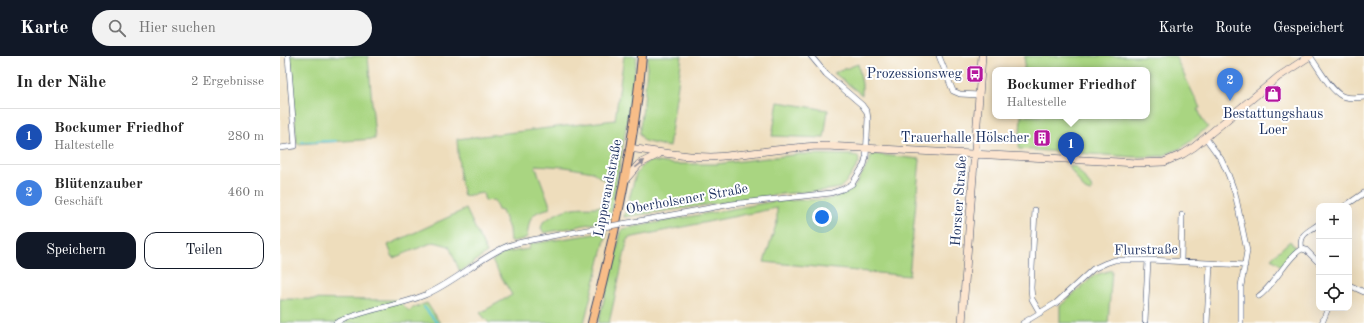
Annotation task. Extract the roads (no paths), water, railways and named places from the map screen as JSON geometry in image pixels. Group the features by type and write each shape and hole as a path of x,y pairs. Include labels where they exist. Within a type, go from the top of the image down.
{"main road":[{"name":"Lipperandstraße","path":"592,323 624,182 642,56"},
{"name":"Horster Straße","path":"962,323 976,154 982,56"},
{"path":"630,148 661,153 710,157 802,146 867,147 1123,162 1168,161 1194,147 1278,77 1310,56"},
{"path":"624,182 628,175 639,164 654,155 661,153"}],"street":[{"path":"280,148 295,146 288,56"},
{"name":"Oberholsener Straße","path":"336,323 350,317 403,303 427,294 442,286 484,258 505,247 525,241 732,204 831,193 852,184 864,165 866,157 868,118 864,108 826,74 811,56"},
{"path":"939,56 953,91 960,94 979,95"},
{"path":"1310,56 1328,82 1341,95 1352,98 1364,98"},
{"path":"1205,138 1220,159 1228,174 1235,193 1246,251 1241,286 1241,323"},
{"path":"1349,203 1364,193"},
{"path":"1035,210 1031,288 1032,299 1040,313"},
{"path":"1181,261 1182,215"},
{"path":"1302,249 1300,242 1302,236 1316,226"},
{"path":"1302,249 1306,250 1316,260"},
{"path":"1259,296 1265,292 1297,252 1302,249"},
{"name":"Flurstraße","path":"1023,323 1056,303 1093,269 1115,260 1181,261 1245,265"},
{"path":"1145,321 1148,260"},
{"path":"1207,323 1210,264"},
{"path":"1352,286 1364,292"},
{"path":"1322,323 1327,311"}],"waterway":[{"path":"302,142 336,141"},
{"path":"424,307 437,323"}],"place":[{"name":"Prozessionsweg","path":"975,74"},
{"name":"Bestattungshaus Loer","path":"1273,94"},
{"name":"Blütenzauber","path":"1230,101"},
{"name":"Trauerhalle Hölscher","path":"1042,138"},
{"name":"Bockumer Friedhof","path":"1071,165"}]}
